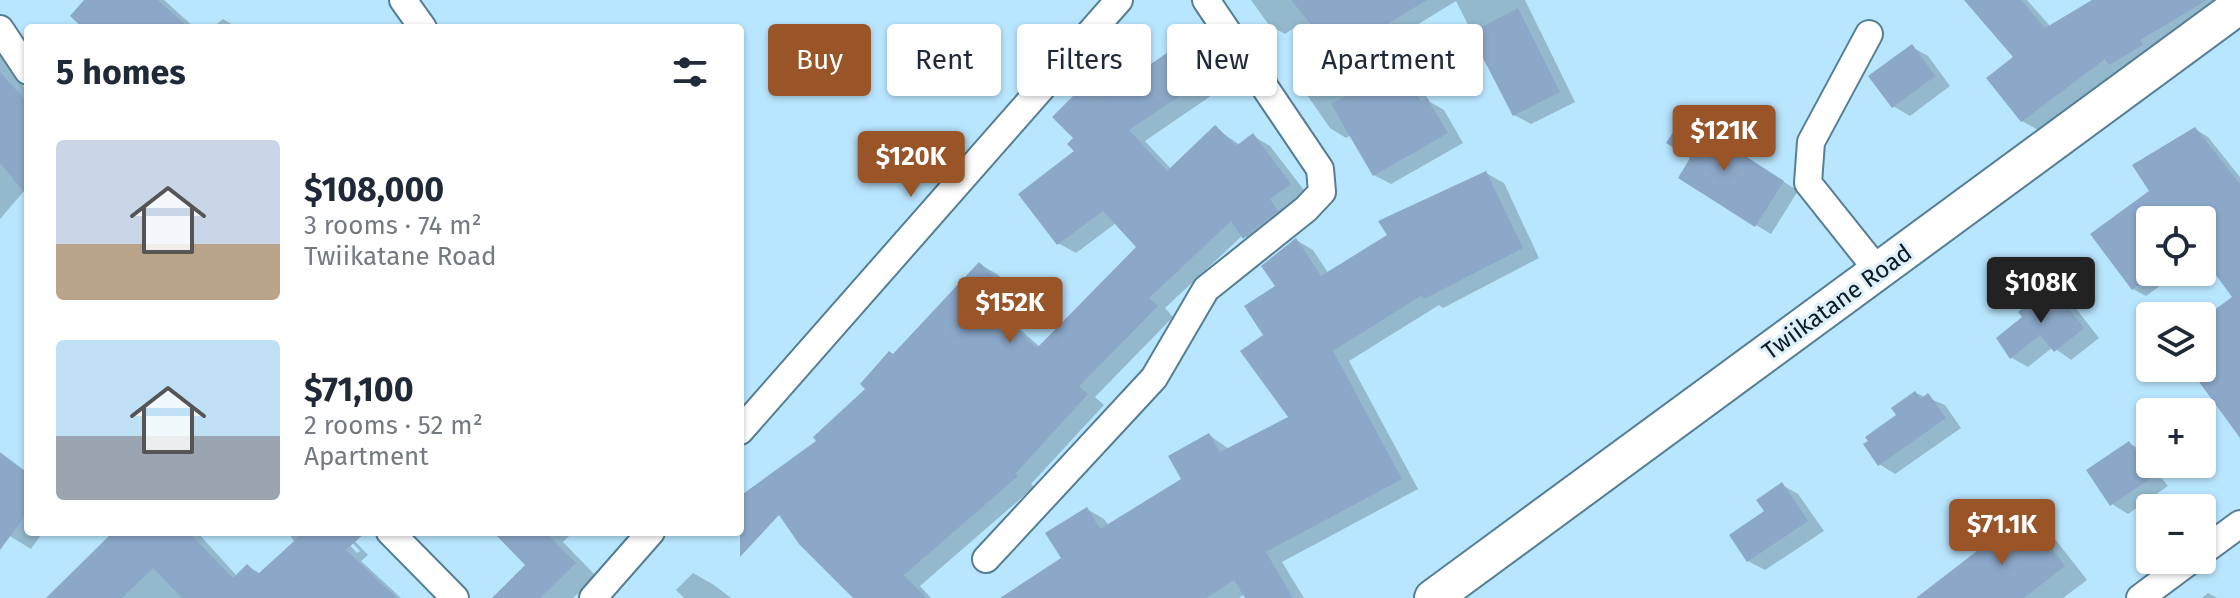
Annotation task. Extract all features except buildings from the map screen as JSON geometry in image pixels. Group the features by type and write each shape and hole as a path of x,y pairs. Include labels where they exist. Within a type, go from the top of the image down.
{"main road":[{"name":"Twiikatane Road","path":"1433,598 2240,5"}],"street":[{"path":"403,0 420,24"},
{"path":"744,426 1119,0"},
{"path":"986,559 1154,378 1206,289 1306,209 1322,192 1320,169 1206,0"},
{"path":"0,29 24,65"},
{"path":"1869,34 1811,142 1808,183 1879,272"},
{"path":"2216,542 2240,524"},
{"path":"394,536 455,598"},
{"path":"593,598 647,536"},
{"path":"2140,598 2172,574"}]}
